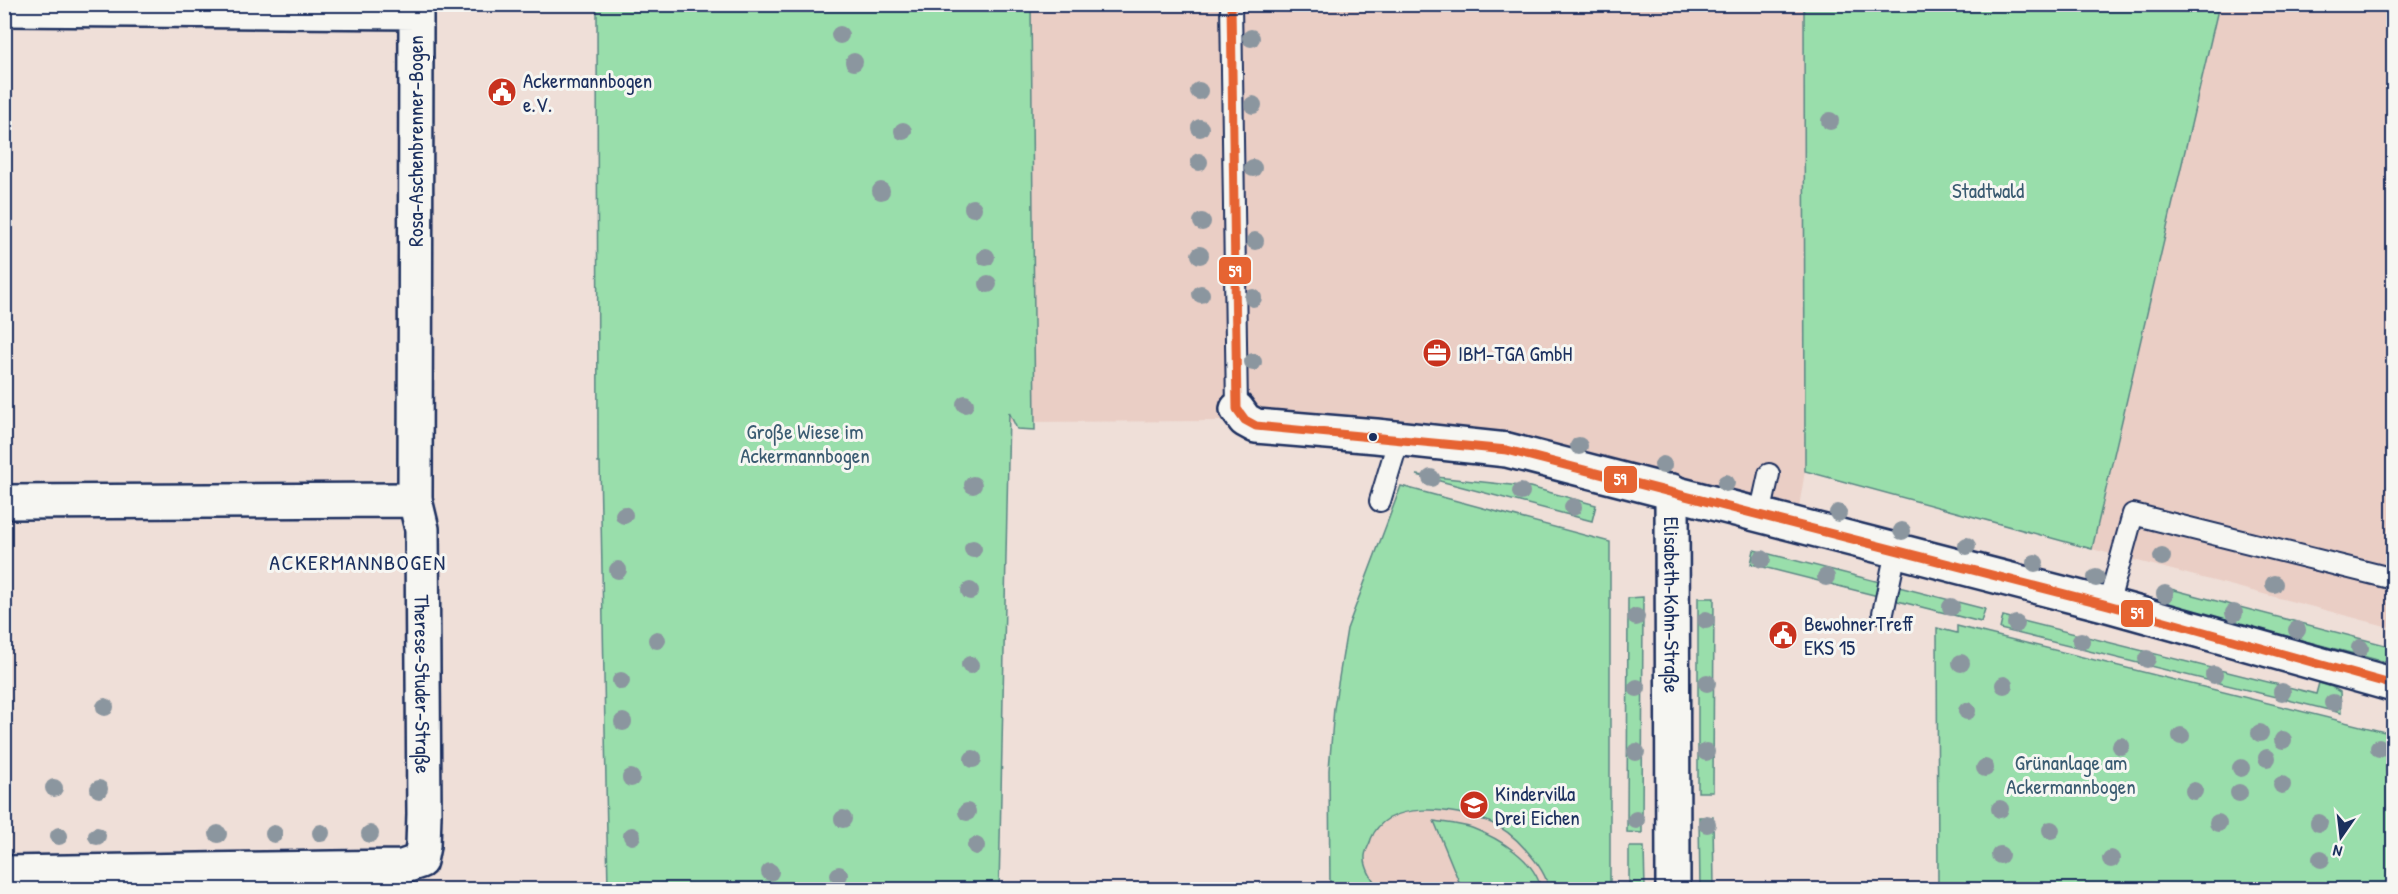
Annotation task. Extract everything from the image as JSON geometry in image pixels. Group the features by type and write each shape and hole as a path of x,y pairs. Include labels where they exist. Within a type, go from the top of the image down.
{"street":[{"name":"Rosa-Aschenbrenner-Bogen","path":"4,9 416,12 415,501"},
{"path":"1237,408 1245,420 1256,426 1507,450 1672,491"},
{"name":"Elisabeth-Kohn-Straße","path":"1673,890 1672,491 2108,605 2394,685"},
{"path":"4,502 415,501"},
{"name":"Therese-Studer-Straße","path":"4,873 402,867 420,861 424,835 422,529 415,501"}],"lane":[{"path":"1231,4 1237,408"},
{"path":"1380,501 1399,438"},
{"path":"1760,515 1769,474"},
{"path":"2108,605 2133,514 2394,579"},
{"path":"1883,613 1896,551"}],"shaded area":[{"path":"1011,5 1804,5 1805,471 1797,519 1505,441 1227,421 1009,422"},
{"path":"2219,5 2353,5 2393,15 2393,628 2092,549"},
{"name":"Kindervilla Drei Eichen","path":"1337,771 1610,772 1610,889 1337,890"}],"green space":[{"name":"Große Wiese im Ackermannbogen","path":"597,5 1031,5 1035,430 1017,429 1009,412 999,889 608,889 600,463 598,463"},
{"name":"Stadtwald","path":"1804,5 2219,5 2092,549 1805,471"},
{"path":"1417,475 1530,487 1596,505 1592,521"},
{"path":"1401,486 1610,542 1610,889 1549,889 1534,859 1518,842 1493,823 1458,813 1423,810 1391,817 1379,826 1371,839 1365,860 1369,874 1379,889 1330,889 1329,770 1334,708 1347,629"},
{"path":"1754,550 1985,609 1981,622 1751,564"},
{"path":"2163,587 2393,647 2393,664 2159,603"},
{"path":"1643,597 1642,833 1627,832 1628,598"},
{"path":"1698,598 1714,598 1713,792 1698,792"},
{"path":"2003,616 2316,694 2319,683 2340,692 2341,713 2000,629"},
{"name":"Grünanlage am Ackermannbogen","path":"1957,626 2393,734 2393,889 1938,889 1937,628 1957,633"},
{"path":"1699,817 1713,817 1714,889 1700,889"},
{"path":"1434,821 1472,828 1504,844 1531,868 1541,889 1462,889"},
{"path":"1629,847 1644,847 1645,889 1629,889"}],"transit line":[{"name":"59","path":"1231,4 1237,409 1245,420 1256,426 1507,450 2108,605 2394,685"}],"place":[{"name":"Ackermannbogen e.V.","path":"502,92"},
{"name":"IBM-TGA GmbH","path":"1437,353"},
{"name":"BewohnerTreff EKS 15","path":"1783,635"},
{"name":"Kindervilla Drei Eichen","path":"1474,805"}],"district":[{"name":"ACKERMANNBOGEN","path":"358,562"}]}
